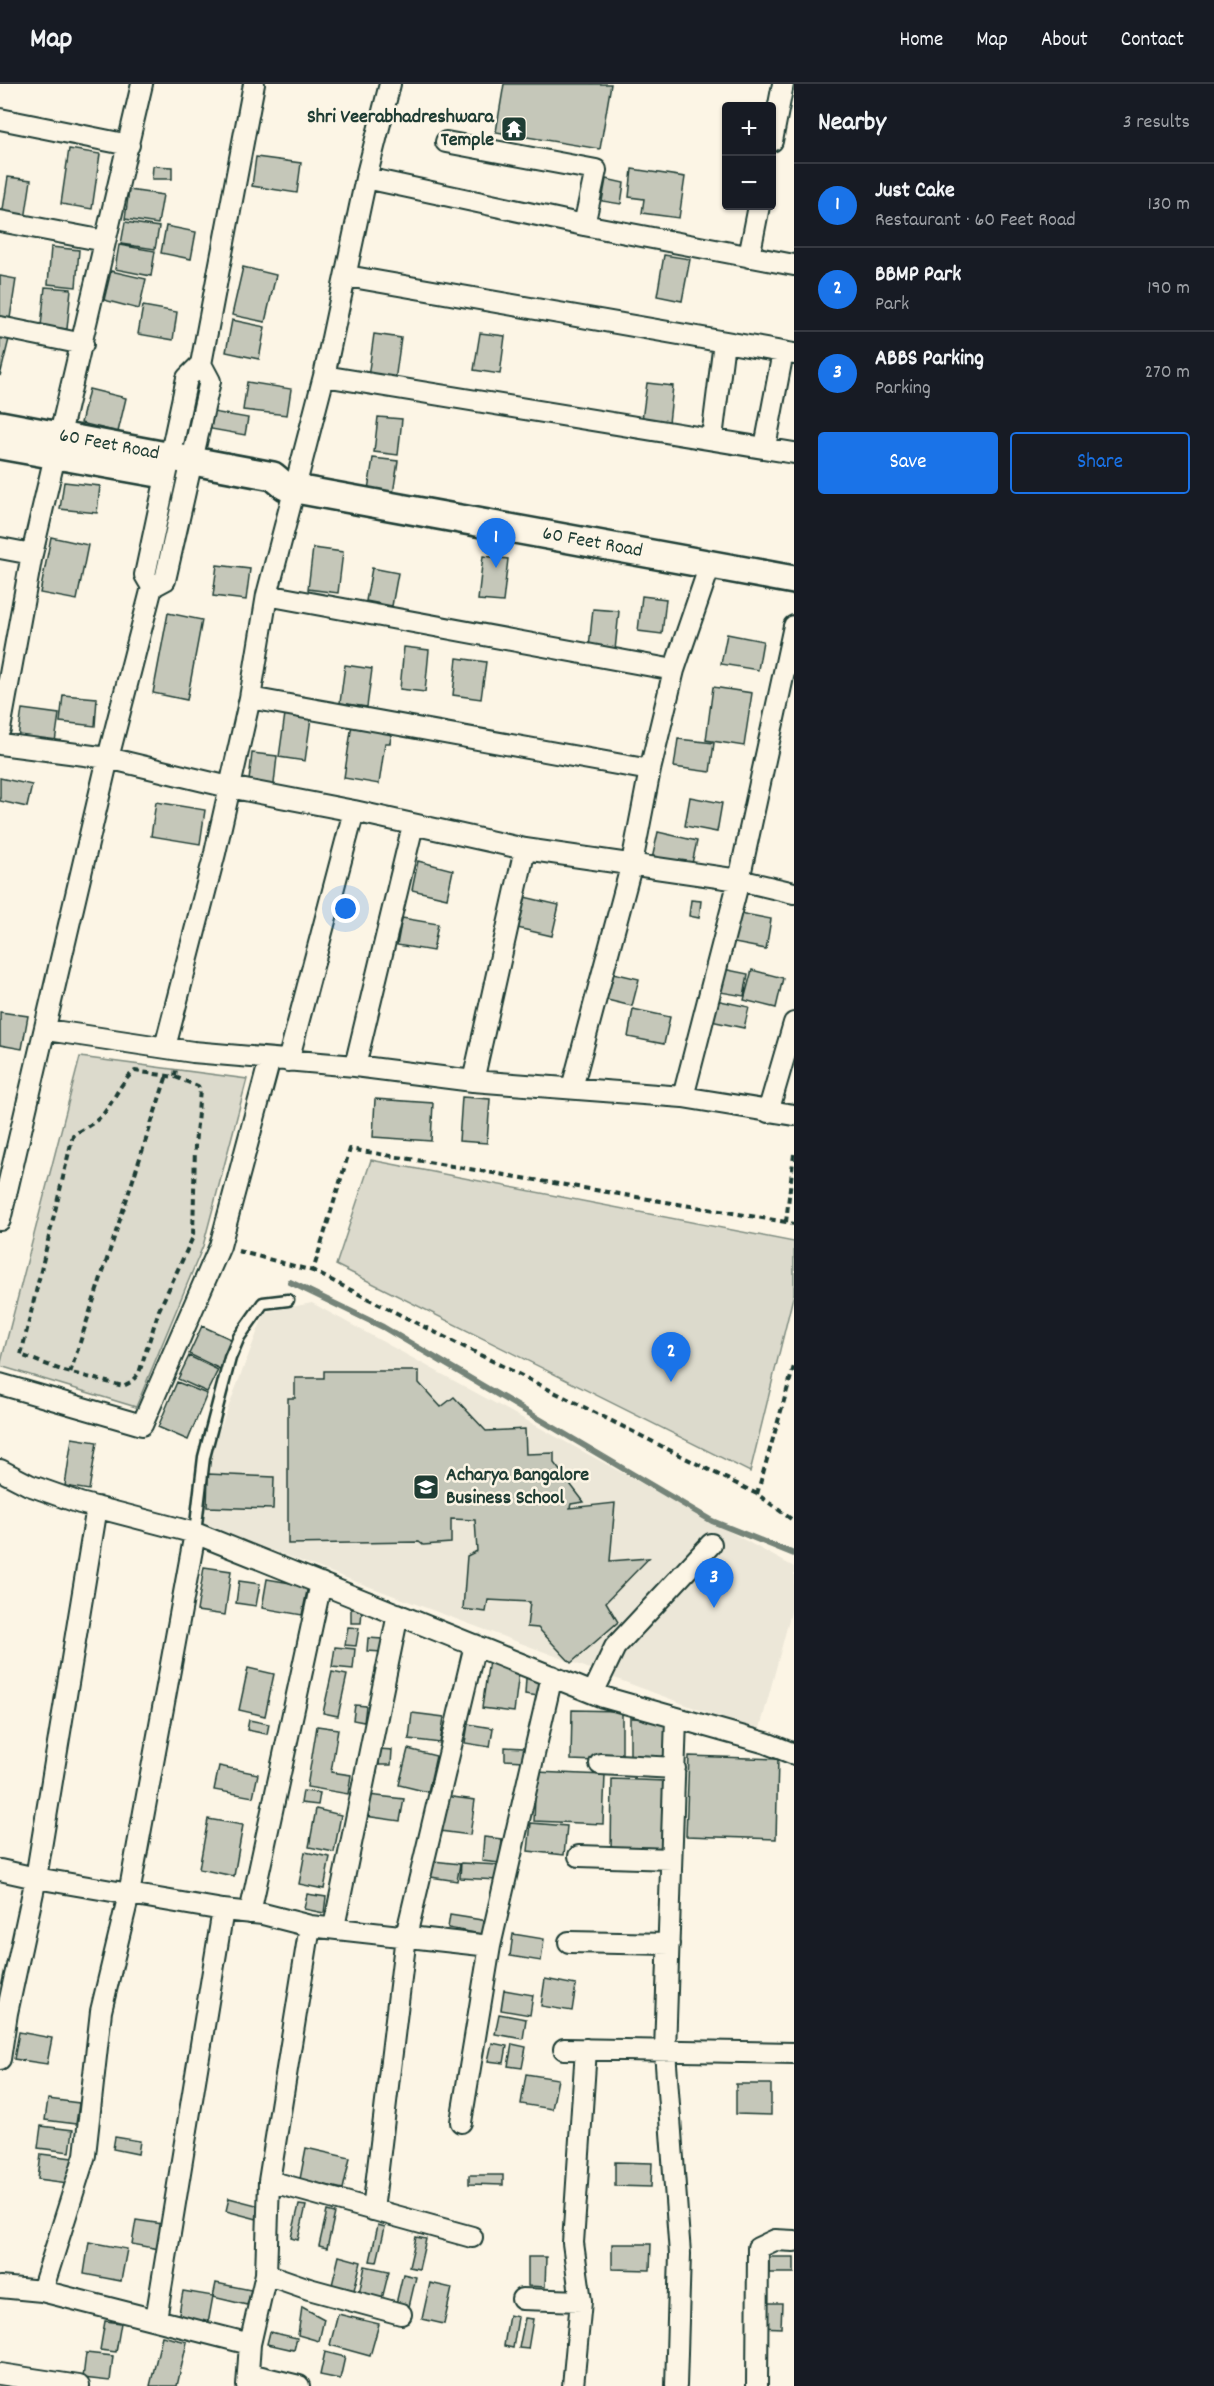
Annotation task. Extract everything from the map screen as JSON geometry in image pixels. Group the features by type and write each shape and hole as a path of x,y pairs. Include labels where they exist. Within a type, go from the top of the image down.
{"street":[{"path":"0,729 7,651 59,445 142,84"},
{"path":"0,1220 108,758 152,587 165,580 187,378 201,364 254,84"},
{"path":"172,1049 250,698 267,595 291,488 324,376 366,178 390,84"},
{"path":"776,117 783,84"},
{"path":"0,119 129,145"},
{"path":"446,142 596,170 584,225"},
{"path":"366,178 584,225 794,265"},
{"path":"749,257 758,210"},
{"path":"0,220 105,241"},
{"path":"347,276 789,353 765,447"},
{"path":"0,327 83,344"},
{"path":"712,438 724,342"},
{"path":"324,376 794,453"},
{"name":"60 Feet Road","path":"0,425 59,445 178,467 273,476 291,488 794,580"},
{"name":"60 Feet Road","path":"0,445 59,445"},
{"path":"0,548 32,555"},
{"path":"572,1088 632,863 650,770 674,670 710,565"},
{"path":"267,595 674,670"},
{"path":"683,1097 739,880 794,626"},
{"path":"250,698 650,770"},
{"path":"0,744 108,758 229,787 354,810 525,849 739,880 794,893"},
{"path":"0,1384 142,1425 220,1246 354,810"},
{"path":"355,1066 413,825"},
{"path":"473,1081 525,849"},
{"path":"768,1112 794,1023"},
{"path":"46,1030 172,1049 355,1066 473,1081 683,1097 794,1116"},
{"path":"0,1470 29,1485 97,1507 195,1533 594,1693 766,1743 794,1754"},
{"path":"0,2059 7,2013 36,1878 97,1507"},
{"path":"42,2291 85,2155 101,2011 129,1894 195,1533"},
{"path":"594,1693 615,1647 711,1544"},
{"path":"250,1913 321,1583"},
{"path":"334,1927 399,1614"},
{"path":"373,2210 406,1936 475,1645"},
{"path":"461,2122 490,1946 552,1676"},
{"path":"676,1718 665,2050 680,2254 676,2386"},
{"path":"600,1764 675,1768"},
{"path":"579,1856 671,1859"},
{"path":"0,1870 250,1913 310,1926 490,1946"},
{"path":"156,2319 224,1910"},
{"path":"299,2386 248,2380 250,2344 266,2274 269,2181 310,1926"},
{"path":"569,1942 669,1944"},
{"path":"564,2049 794,2053"},
{"path":"573,2386 581,2301 573,2242 586,2049"},
{"path":"269,2181 472,2237"},
{"path":"757,2386 758,2248 775,2240 794,2241"},
{"path":"266,2274 309,2289 401,2313"},
{"path":"0,2287 42,2291 250,2344"},
{"path":"522,2299 581,2301"},
{"path":"0,2374 79,2386"}],"lane":[{"path":"195,1533 204,1457 230,1358 239,1337 263,1302 288,1300"}],"path":[{"path":"172,1049 175,1077"},
{"path":"135,1071 175,1077 198,1086 200,1090 195,1146 193,1237 159,1310 139,1373 131,1382 123,1386 70,1372 21,1355 69,1143 73,1135 93,1123 105,1112 114,1095 135,1071"},
{"path":"70,1372 167,1075"},
{"path":"313,1271 350,1149 794,1224"},
{"path":"786,1222 794,1154"},
{"path":"220,1246 313,1271 757,1494 794,1521"},
{"path":"757,1494 794,1366"}],"shaded area":[{"path":"80,1057 247,1079 203,1246 136,1407 0,1366"},
{"path":"371,1160 794,1242 794,1293 750,1472 336,1265"},
{"name":"Acharya Bangalore Business School","path":"312,1303 794,1567 794,1601 759,1732 196,1522 211,1452 265,1312"}],"building":[{"path":"504,84 611,84 600,149 496,132"},
{"path":"69,149 100,154 92,209 61,204"},
{"path":"256,157 301,163 297,193 252,186"},
{"path":"153,166 172,167 172,179 152,179"},
{"path":"632,169 685,177 679,218 642,213 644,199 629,197"},
{"path":"8,177 31,180 25,220 2,216"},
{"path":"606,179 624,183 621,204 602,201"},
{"path":"129,190 163,195 158,224 125,219"},
{"path":"125,222 159,227 155,249 121,244"},
{"path":"166,226 196,232 191,259 161,253"},
{"path":"119,245 155,251 151,276 115,269"},
{"path":"51,247 79,250 76,287 48,284"},
{"path":"664,255 690,259 682,301 657,296"},
{"path":"243,267 276,275 265,322 232,315"},
{"path":"111,271 146,279 139,309 104,300"},
{"path":"0,276 16,279 10,318 0,316"},
{"path":"45,287 71,289 67,329 41,326"},
{"path":"143,306 177,312 173,340 138,334"},
{"path":"232,320 265,327 259,359 226,352"},
{"path":"0,332 10,335 0,376"},
{"path":"480,333 505,336 500,374 474,370"},
{"path":"374,334 401,338 395,381 368,377"},
{"path":"247,382 291,389 287,415 243,410"},
{"path":"647,383 673,386 669,423 642,420"},
{"path":"89,389 126,398 118,432 81,423"},
{"path":"213,412 248,418 245,435 211,429"},
{"path":"378,417 402,419 398,455 374,452"},
{"path":"373,458 398,461 393,494 368,490"},
{"path":"64,482 100,486 97,513 60,509"},
{"path":"51,537 88,545 77,600 40,593"},
{"path":"313,548 343,552 338,593 308,589"},
{"path":"483,556 508,559 503,602 478,600"},
{"path":"217,565 250,569 246,600 213,596"},
{"path":"372,568 398,573 392,606 366,601"},
{"path":"642,596 666,599 662,634 638,631"},
{"path":"593,609 619,611 615,650 589,647"},
{"path":"168,613 202,620 187,700 153,693"},
{"path":"727,634 763,641 758,670 721,664"},
{"path":"404,647 429,650 425,692 400,689"},
{"path":"457,658 486,662 481,699 453,695"},
{"path":"345,665 372,669 367,707 340,703"},
{"path":"713,687 752,693 744,746 706,740"},
{"path":"63,695 97,698 95,726 60,722"},
{"path":"22,709 59,714 55,742 18,738"},
{"path":"285,714 311,718 305,761 279,757"},
{"path":"352,724 392,730 390,743 385,743 379,784 344,778"},
{"path":"678,739 714,743 710,772 674,767"},
{"path":"252,753 277,756 273,793 248,790"},
{"path":"0,778 32,785 27,807 0,801"},
{"path":"690,797 722,803 717,832 685,826"},
{"path":"156,802 205,810 200,844 151,836"},
{"path":"658,832 697,841 691,868 652,859"},
{"path":"418,861 453,870 447,898 412,890"},
{"path":"520,896 559,905 552,936 513,927"},
{"path":"691,900 701,901 699,918 689,916"},
{"path":"734,912 771,919 766,949 729,942"},
{"path":"402,918 438,924 433,951 397,945"},
{"path":"718,968 748,974 744,996 714,991"},
{"path":"752,970 783,978 776,1008 744,1000"},
{"path":"609,972 639,979 632,1006 603,999"},
{"path":"711,999 749,1007 744,1028 706,1020"},
{"path":"633,1009 670,1017 664,1044 628,1037"},
{"path":"0,1012 28,1016 22,1049 0,1045"},
{"path":"462,1097 490,1099 487,1143 459,1141"},
{"path":"375,1099 433,1103 431,1141 373,1137"},
{"path":"202,1326 233,1340 220,1369 189,1354"},
{"path":"189,1356 218,1370 207,1392 178,1379"},
{"name":"Acharya Bangalore Business School","path":"324,1371 419,1371 419,1383 441,1407 454,1397 486,1431 525,1429 526,1454 554,1453 554,1463 584,1502 571,1504 570,1508 615,1503 610,1561 649,1558 606,1602 618,1622 571,1663 538,1628 527,1627 530,1602 488,1600 486,1612 463,1609 467,1556 477,1551 475,1520 451,1519 451,1543 423,1545 419,1542 288,1544 288,1398 295,1398 295,1378 324,1378"},
{"path":"177,1382 207,1394 188,1440 158,1427"},
{"path":"72,1438 97,1442 89,1490 65,1486"},
{"path":"208,1474 274,1477 273,1509 207,1507"},
{"path":"204,1567 231,1571 225,1615 197,1611"},
{"path":"267,1579 308,1586 302,1615 262,1608"},
{"path":"239,1581 260,1584 256,1606 236,1603"},
{"path":"351,1609 362,1609 361,1623 351,1623"},
{"path":"348,1627 359,1628 356,1646 345,1645"},
{"path":"368,1638 382,1639 382,1652 367,1651"},
{"path":"335,1647 355,1649 353,1669 332,1667"},
{"path":"489,1660 520,1664 514,1712 482,1708"},
{"path":"248,1668 274,1674 265,1716 239,1710"},
{"path":"332,1672 347,1675 338,1716 323,1713"},
{"path":"526,1678 540,1680 538,1696 525,1694"},
{"path":"355,1705 366,1706 364,1722 353,1720"},
{"path":"572,1710 622,1711 622,1762 571,1760"},
{"path":"412,1713 444,1717 440,1743 409,1739"},
{"path":"630,1718 665,1718 665,1760 630,1760"},
{"path":"249,1720 269,1724 267,1734 247,1730"},
{"path":"468,1724 493,1728 490,1747 465,1743"},
{"path":"317,1726 338,1729 331,1772 351,1775 348,1794 307,1787"},
{"path":"505,1747 524,1748 523,1761 505,1760"},
{"path":"379,1749 392,1750 391,1765 379,1765"},
{"path":"408,1749 436,1756 428,1792 399,1785"},
{"path":"689,1756 778,1759 776,1839 686,1836"},
{"path":"219,1766 258,1774 253,1797 214,1790"},
{"path":"536,1772 605,1775 603,1824 534,1821"},
{"path":"612,1779 665,1781 663,1854 611,1852"},
{"path":"303,1791 320,1793 318,1805 301,1803"},
{"path":"368,1795 404,1799 400,1821 365,1816"},
{"path":"445,1796 475,1800 470,1835 440,1831"},
{"path":"316,1809 341,1815 334,1852 309,1847"},
{"path":"208,1819 243,1825 234,1876 199,1869"},
{"path":"531,1823 567,1826 564,1855 528,1851"},
{"path":"484,1837 502,1839 500,1863 482,1861"},
{"path":"305,1852 330,1857 324,1889 299,1884"},
{"path":"433,1861 460,1864 457,1881 431,1877"},
{"path":"461,1863 499,1865 498,1880 460,1878"},
{"path":"307,1894 326,1897 324,1913 304,1909"},
{"path":"450,1915 488,1921 486,1935 448,1928"},
{"path":"513,1934 544,1939 541,1961 510,1956"},
{"path":"545,1979 576,1985 572,2011 541,2006"},
{"path":"504,1990 533,1995 530,2015 501,2010"},
{"path":"499,2014 526,2019 523,2039 495,2034"},
{"path":"19,2032 52,2038 47,2064 14,2059"},
{"path":"492,2043 507,2046 504,2063 488,2061"},
{"path":"512,2044 526,2047 522,2068 508,2066"},
{"path":"526,2074 558,2079 552,2109 521,2104"},
{"path":"736,2084 771,2084 771,2115 736,2114"},
{"path":"48,2099 79,2103 76,2124 45,2120"},
{"path":"41,2126 73,2130 70,2152 38,2148"},
{"path":"115,2137 140,2141 138,2154 113,2149"},
{"path":"306,2148 350,2158 343,2189 300,2179"},
{"path":"41,2154 72,2158 68,2183 38,2179"},
{"path":"615,2162 652,2163 651,2187 615,2186"},
{"path":"469,2175 503,2175 503,2185 469,2184"},
{"path":"229,2198 264,2207 261,2220 226,2211"},
{"path":"299,2205 306,2206 298,2240 291,2238"},
{"path":"327,2211 335,2213 327,2248 319,2246"},
{"path":"136,2220 169,2225 165,2250 132,2244"},
{"path":"378,2225 385,2227 377,2262 370,2261"},
{"path":"416,2237 426,2239 419,2269 409,2267"},
{"path":"89,2242 127,2249 121,2281 84,2274"},
{"path":"612,2244 651,2244 650,2270 612,2269"},
{"path":"339,2256 361,2262 354,2290 332,2285"},
{"path":"528,2257 546,2257 545,2287 528,2286"},
{"path":"769,2257 794,2257 794,2273 769,2273"},
{"path":"365,2266 389,2271 382,2299 359,2294"},
{"path":"403,2274 416,2277 408,2311 395,2308"},
{"path":"216,2283 251,2290 247,2305 213,2297"},
{"path":"430,2283 452,2288 444,2324 422,2319"},
{"path":"183,2291 213,2296 208,2324 178,2319"},
{"path":"760,2303 782,2303 781,2328 760,2327"},
{"path":"302,2307 324,2319 319,2341 298,2335"},
{"path":"338,2314 379,2324 370,2356 330,2345"},
{"path":"509,2315 518,2317 513,2348 504,2346"},
{"path":"525,2318 533,2319 528,2349 519,2348"},
{"path":"105,2321 121,2323 116,2352 100,2350"},
{"path":"270,2332 297,2338 294,2350 267,2344"},
{"path":"162,2336 187,2342 177,2386 150,2386"},
{"path":"325,2352 345,2357 340,2379 320,2375"},
{"path":"86,2353 113,2356 110,2381 83,2378"}],"waterway":[{"path":"290,1282 383,1327 712,1521 794,1554"}],"place":[{"name":"Shri Veerabhadreshwara Temple","path":"514,129"},
{"name":"Just Cake","path":"496,568"},
{"name":"BBMP Park","path":"671,1382"},
{"name":"Acharya Bangalore Business School","path":"426,1487"},
{"name":"ABBS Parking","path":"714,1608"}]}
